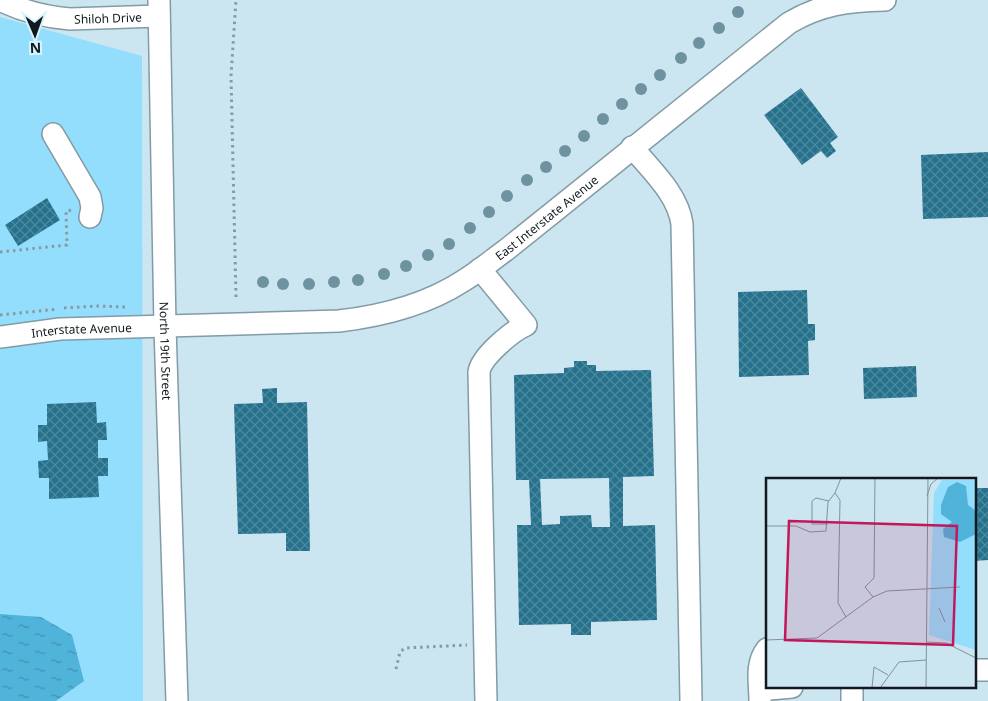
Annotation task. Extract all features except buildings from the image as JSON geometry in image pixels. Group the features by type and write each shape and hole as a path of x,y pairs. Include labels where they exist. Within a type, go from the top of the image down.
{"street":[{"name":"Shiloh Drive","path":"0,0 40,15 70,19 159,8"},
{"name":"East Interstate Avenue","path":"165,326 339,321 377,315 421,302 461,282 480,269 789,23 802,15 828,5 854,1 885,0"},
{"name":"North 19th Street","path":"159,8 165,326 178,701"},
{"path":"52,134 90,197 91,212"},
{"path":"632,147 674,199 681,214 691,701"},
{"path":"480,269 526,325 516,330 485,358 479,372 486,701"},
{"name":"Interstate Avenue","path":"0,337 60,329 165,326"},
{"path":"766,651 760,660 760,696 788,688"},
{"path":"852,688 852,701"}],"path":[{"path":"236,0 231,76 236,297"},
{"path":"0,252 67,245 66,211 91,212"},
{"path":"396,669 400,652 405,648 485,644"}],"shaded area":[{"path":"0,17 142,56 143,701 0,701"}],"water":[{"path":"0,614 41,617 72,635 84,681 56,701 0,701"}]}
